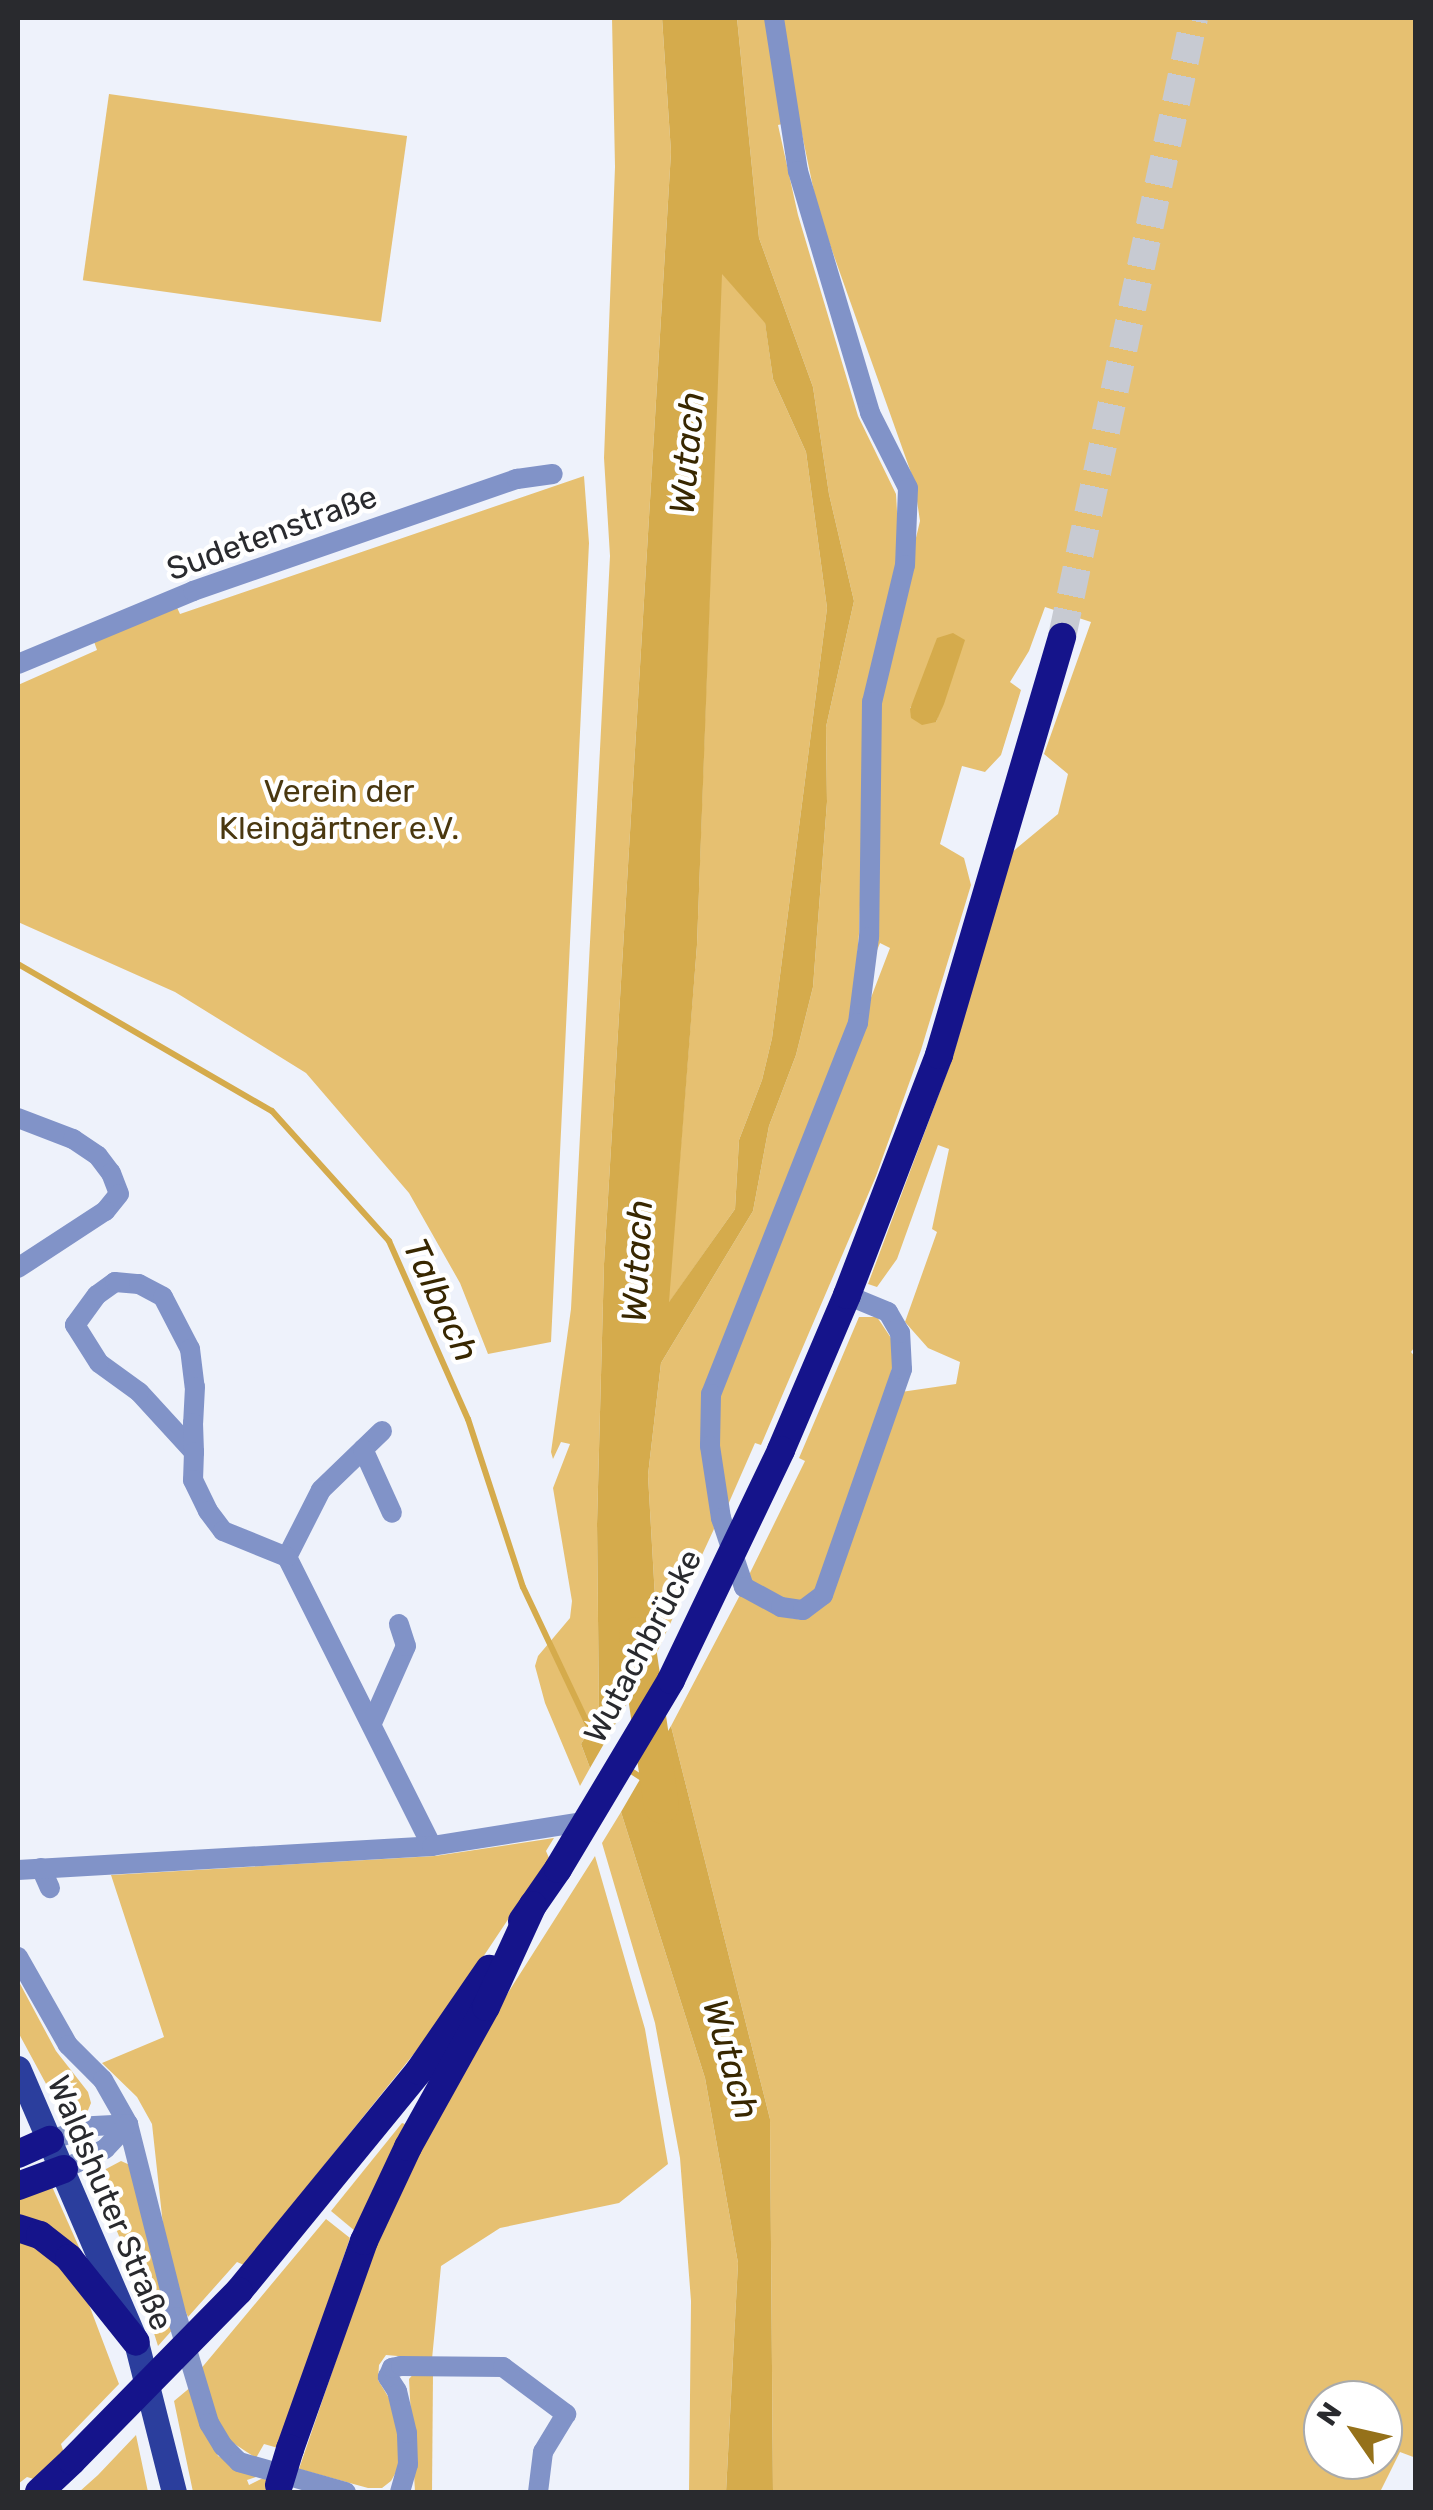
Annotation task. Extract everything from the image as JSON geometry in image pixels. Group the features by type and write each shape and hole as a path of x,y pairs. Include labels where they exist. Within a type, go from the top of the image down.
{"highway":[{"name":"Wutachbrücke","path":"532,1906 671,1680 780,1450 847,1295 939,1054 1062,637"},
{"path":"39,2492 238,2291 419,2071 532,1906"},
{"path":"278,2489 364,2241 408,2147 486,2007 532,1906"},
{"path":"18,2154 50,2140"},
{"path":"18,2186 64,2169"},
{"path":"18,2228 40,2236 69,2258 139,2353"}],"main road":[{"name":"Waldshuter Straße","path":"18,2068 139,2353 174,2492"}],"street":[{"path":"774,18 798,171 870,413 908,488 905,565 872,702 869,938 858,1022 711,1394 710,1446 716,1482 744,1588 781,1606 803,1610 823,1595 902,1369 900,1333 888,1312 847,1295"},
{"name":"Sudetenstraße","path":"18,664 193,591 517,479 553,474"},
{"path":"18,1118 73,1139 98,1156 112,1173 119,1194 105,1211 18,1268"},
{"path":"194,1452 139,1392 98,1363 76,1325 97,1294 115,1282 139,1284 163,1297 190,1349 195,1387 194,1452 193,1480 223,1531 287,1557 432,1846"},
{"path":"287,1557 321,1490 382,1431"},
{"path":"363,1449 392,1513"},
{"path":"372,1724 406,1646 399,1624"},
{"path":"18,1870 432,1846 588,1821"},
{"path":"41,1868 50,1888"},
{"path":"18,1957 51,2008 68,2046 103,2080 128,2124 177,2318 209,2423 222,2446 239,2462 346,2492"},
{"path":"50,2140 94,2126 128,2124"},
{"path":"64,2169 105,2149 128,2124"},
{"path":"400,2492 408,2464 408,2433 397,2391 388,2377 392,2368 401,2366 504,2367 566,2414 543,2452 538,2492"}],"green space":[{"path":"612,18 662,18 671,152 604,1264 597,1524 599,1714 581,1744 590,1768 580,1786 545,1703 535,1666 538,1656 570,1618 572,1601 553,1488 570,1444 561,1442 553,1459 551,1452 571,1309 610,556 604,458 615,167"},
{"path":"737,18 1415,18 1416,1345 1411,1352 1416,1358 1416,2458 1403,2453 1403,2380 1303,2380 1303,2480 1386,2480 1380,2492 773,2492 770,2119 671,1726 740,1595 779,1616 803,1620 829,1600 901,1392 956,1384 960,1362 928,1348 905,1322 937,1232 932,1229 949,1149 938,1145 897,1259 877,1287 868,1284 952,1059 1011,853 1058,814 1068,774 1044,754 1091,622 1045,607 1029,651 1010,682 1021,690 1001,755 985,772 962,766 940,844 964,858 971,885 921,1050 876,1176 761,1445 755,1443 727,1507 720,1463 719,1395 890,948 880,943 871,965 877,701 920,521 914,481 818,211 799,120 778,125 798,215 858,416 896,494 900,562 867,705 852,1021 703,1395 714,1529 658,1650 648,1475 661,1363 753,1211 769,1126 796,1055 813,987 827,802 826,727 854,601 829,494 813,387 759,238","holes":["964,640 936,722 910,708"]},
{"path":"109,94 407,136 381,322 83,280"},
{"path":"721,272 765,322 773,379 806,452 827,608 772,1038 762,1080 739,1140 735,1209 668,1304 697,945"},
{"name":"Verein der Kleingärtner e.V.","path":"584,476 589,543 551,1342 488,1354 460,1283 409,1193 306,1073 175,992 18,922 18,685 97,650 92,636 174,601 180,614"},
{"path":"859,1317 877,1317 897,1347 883,1406 816,1591 800,1602 784,1602 746,1581 805,1461 799,1458"},
{"path":"621,1812 705,2078 738,2263 726,2492 689,2492 691,2301 680,2158 655,2023 602,1843"},
{"path":"554,1838 546,1851 549,1858 441,2020 244,2265 237,2262 188,2317 176,2290 163,2225 152,2124 137,2097 102,2063 164,2037 111,1875 435,1856"},
{"path":"595,1856 645,2029 668,2164 619,2203 500,2228 441,2266 432,2359 386,2355 379,2365 378,2380 392,2403 399,2433 400,2465 391,2481 382,2488 368,2488 299,2469 377,2240 421,2144 499,2007"},
{"path":"18,1980 56,2051 88,2092 91,2103 86,2115 72,2116 58,2106 18,2032"},
{"path":"405,2124 355,2231 331,2211"},
{"path":"121,2161 130,2165 174,2328 158,2346 138,2282 102,2195 106,2169"},
{"path":"50,2182 90,2272 18,2221 18,2193"},
{"path":"326,2219 350,2238 278,2448 264,2444 256,2458 224,2437 199,2371"},
{"path":"18,2237 65,2265 88,2302 119,2384 61,2444 64,2453 37,2480 27,2477 18,2484"},
{"path":"416,2371 433,2373 432,2492 415,2492 409,2379"},
{"path":"192,2386 218,2456 259,2476 247,2480 249,2485 267,2476 269,2492 193,2492 174,2401"},
{"path":"136,2435 148,2492 79,2492 98,2475"}],"water":[{"path":"662,18 737,18 759,238 813,387 829,494 854,601 826,727 827,802 813,987 796,1055 769,1126 753,1211 661,1363 648,1475 658,1650 590,1768 581,1744 599,1714 597,1524 604,1264 671,152","holes":["722,274 765,323 773,379 806,452 827,608 772,1038 762,1080 739,1140 735,1209 669,1302 697,945"]},
{"path":"953,633 965,640 944,704 936,722 922,725 911,718 910,709 937,638"},
{"path":"671,1726 770,2119 773,2492 726,2492 738,2263 705,2078 621,1812"}],"waterway":[{"name":"Talbach","path":"18,964 272,1111 389,1241 468,1419 523,1587 593,1735"},
{"name":"Wutach","path":"636,1634 661,1805"},
{"name":"Talbach","path":"625,1767 648,1782"}],"tunnel":[{"path":"1062,637 1194,18"}]}
